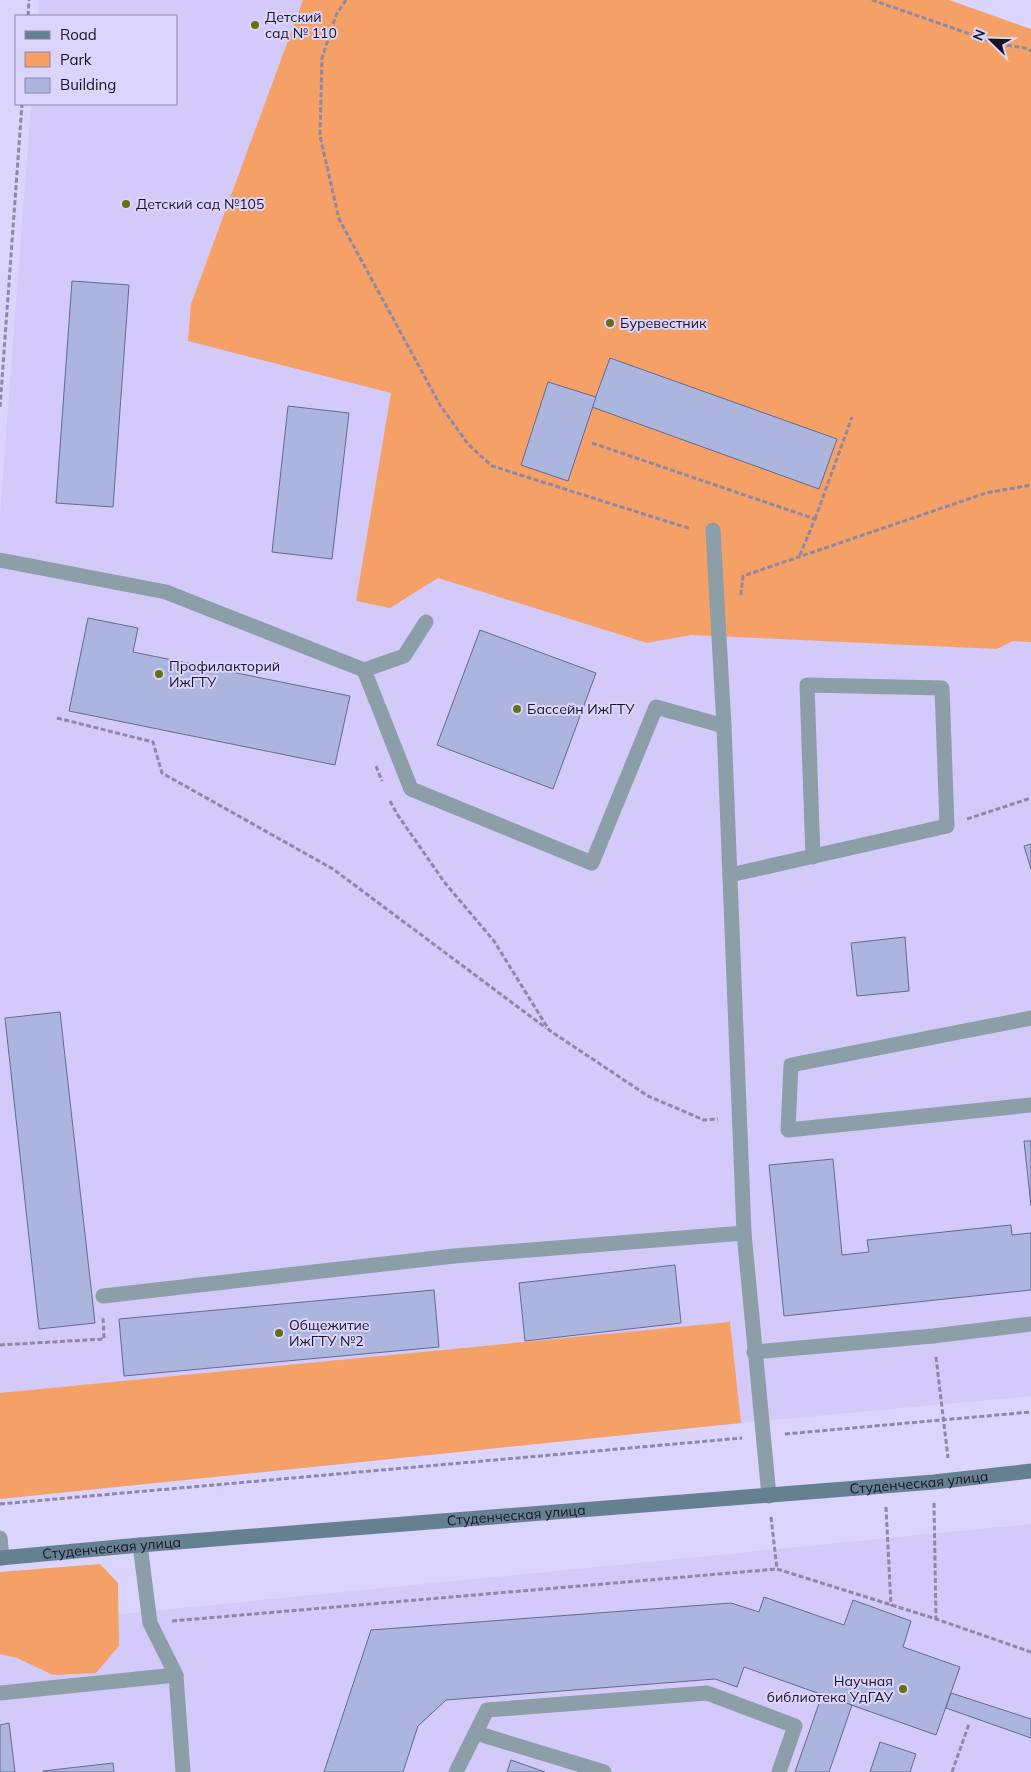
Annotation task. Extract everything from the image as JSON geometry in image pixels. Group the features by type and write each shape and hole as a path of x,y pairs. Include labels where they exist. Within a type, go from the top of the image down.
{"street":[{"name":"Студенческая улица","path":"1,1558 140,1545 769,1496 934,1482 1031,1471"}],"lane":[{"path":"714,537 724,726 744,1233 769,1496"},
{"path":"0,560 166,592 364,670 404,656 426,622"},
{"path":"364,670 411,789 592,863 656,707 724,726"},
{"path":"730,875 813,857 947,826 942,688 807,685 813,857"},
{"path":"1031,1018 791,1065 788,1130 1031,1105"},
{"path":"103,1296 454,1256 744,1233"},
{"path":"754,1352 933,1336 1031,1324"},
{"path":"0,1538 1,1558"},
{"path":"140,1545 150,1623 176,1675 184,1772"},
{"path":"0,1693 176,1675"},
{"path":"456,1772 488,1710 708,1693 794,1726 779,1772"},
{"path":"476,1732 604,1772"}],"path":[{"path":"28,15 29,0"},
{"path":"346,0 336,15 322,58 320,136 339,220 440,405 468,444 492,466 714,537 744,576 740,603"},
{"path":"872,0 998,44 1025,48 1031,51"},
{"path":"0,408 22,105"},
{"path":"799,557 816,519 852,417"},
{"path":"592,443 816,519"},
{"path":"744,576 986,493 1031,485"},
{"path":"57,718 153,742 162,773 332,869 548,1030 648,1096 704,1120 740,1117"},
{"path":"373,758 386,790"},
{"path":"389,798 396,814 445,883 494,941 548,1030"},
{"path":"947,826 1031,798"},
{"path":"0,1344 104,1339 103,1296"},
{"path":"933,1336 951,1480"},
{"path":"0,1504 1031,1412"},
{"path":"934,1482 936,1620"},
{"path":"885,1486 891,1606"},
{"path":"769,1496 777,1569"},
{"path":"150,1623 777,1569 1031,1652"},
{"path":"952,1772 969,1724"}],"shaded area":[{"path":"39,0 949,0 1031,29 1031,1396 741,1423 5,1498 0,1437 0,515 31,105 178,105 178,15 38,15"},
{"path":"1031,1524 1031,1772 0,1772 0,1626"}],"green space":[{"name":"Буревестник","path":"303,0 949,0 1031,29 1031,642 1013,641 997,649 691,635 647,643 438,578 390,608 356,601 391,393 188,341 191,304"},
{"path":"730,1322 741,1423 0,1499 0,1393"},
{"path":"100,1564 118,1583 119,1646 96,1673 53,1675 17,1658 0,1654 0,1572"}],"building":[{"path":"72,281 129,285 113,507 56,503"},
{"path":"610,358 837,439 819,489 592,407"},
{"path":"548,382 596,397 568,481 521,465"},
{"path":"288,406 349,413 332,559 272,552"},
{"name":"Профилакторий ИжГТУ","path":"88,618 138,628 133,652 350,696 335,765 69,711"},
{"name":"Бассейн ИжГТУ","path":"480,630 596,673 553,789 437,745"},
{"path":"1031,844 1031,869 1024,846"},
{"path":"905,937 909,991 857,996 851,943"},
{"path":"60,1012 95,1323 39,1329 5,1018"},
{"path":"1024,1141 1031,1141 1031,1206"},
{"path":"833,1159 842,1255 869,1252 867,1240 1011,1225 1012,1235 1031,1233 1031,1290 784,1316 769,1165"},
{"path":"675,1265 681,1323 525,1341 519,1283"},
{"name":"Общежитие ИжГТУ №2","path":"434,1290 439,1347 124,1376 119,1319"},
{"path":"764,1597 844,1625 853,1600 911,1621 903,1647 960,1667 936,1735 744,1667 737,1687 715,1679 446,1700 418,1726 403,1772 324,1772 371,1630 731,1603 759,1612"},
{"path":"951,1693 1031,1719 1031,1738 946,1708"},
{"path":"822,1695 852,1705 829,1772 795,1772"},
{"path":"9,1723 15,1772 0,1772 0,1725"},
{"path":"880,1742 916,1754 910,1772 870,1772"},
{"path":"511,1760 545,1772 507,1772"},
{"path":"113,1763 114,1772 43,1772 43,1771"}],"place":[{"name":"Детский сад № 110","path":"255,25"},
{"name":"Детский сад №105","path":"126,204"},
{"name":"Буревестник","path":"610,323"},
{"name":"Профилакторий ИжГТУ","path":"159,674"},
{"name":"Бассейн ИжГТУ","path":"517,709"},
{"name":"Общежитие ИжГТУ №2","path":"279,1333"},
{"name":"Научная библиотека УдГАУ","path":"903,1689"}]}
